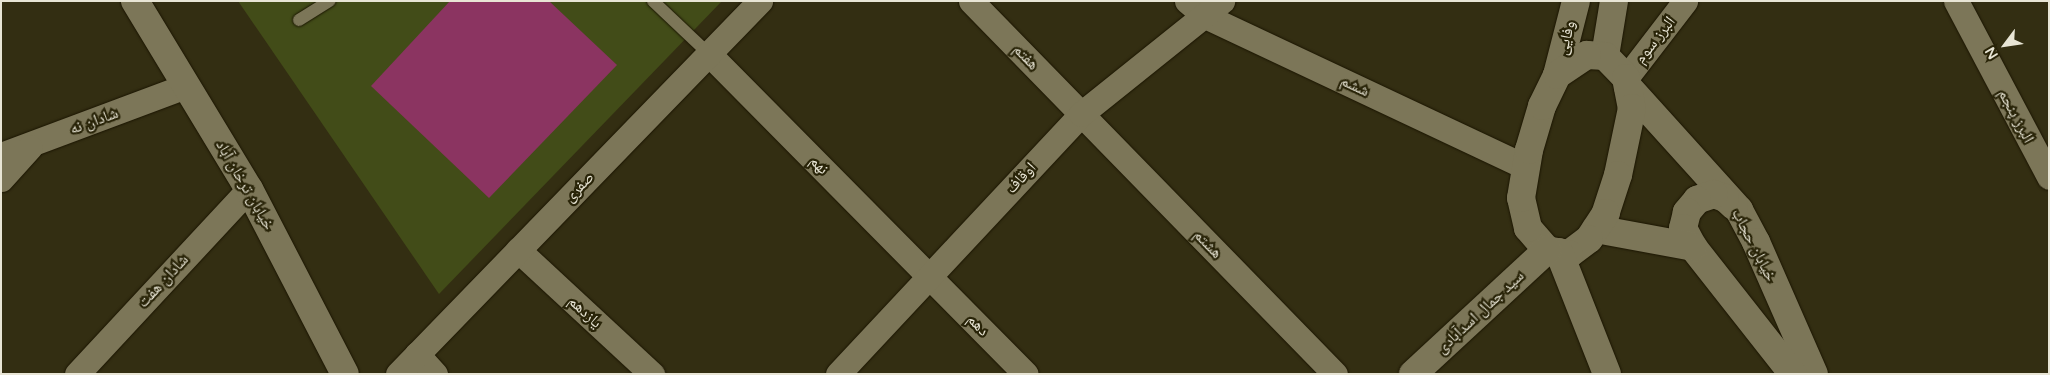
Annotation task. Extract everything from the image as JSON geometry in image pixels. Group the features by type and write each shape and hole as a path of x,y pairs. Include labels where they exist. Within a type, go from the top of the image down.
{"street":[{"name":"خیابان ترخان آباد","path":"134,1 250,189 345,374"},
{"name":"صفری","path":"398,374 760,1"},
{"name":"هفتم","path":"971,1 1081,114"},
{"name":"وفایی","path":"1554,251 1528,228 1521,198 1526,167 1542,106 1557,75 1576,1"},
{"path":"1557,75 1587,55 1604,56 1614,1"},
{"name":"البرز سوم","path":"1627,83 1685,1"},
{"name":"البرز پنجم","path":"1956,1 2049,177"},
{"name":"اوقاف","path":"838,374 1081,114 1205,6"},
{"name":"ششم","path":"1205,6 1526,167"},
{"name":"نهم","path":"708,54 930,275"},
{"name":"خیابان حجاب","path":"1604,56 1739,210 1756,242 1814,374"},
{"path":"1554,251 1569,254 1590,239 1606,213 1618,175 1632,108 1627,83"},
{"name":"شادان نه","path":"1,155 186,86"},
{"name":"هشتم","path":"1081,114 1335,374"},
{"path":"1,179 33,143"},
{"name":"شادان هفت","path":"77,374 250,189"},
{"path":"1739,210 1725,198 1714,194 1697,200 1687,212 1683,228 1693,247 1793,374"},
{"path":"1596,229 1693,247"},
{"name":"یازدهم","path":"518,250 652,374"},
{"path":"1554,251 1607,374"},
{"name":"سید جمال اسدآبادی","path":"1413,374 1554,251"},
{"name":"دهم","path":"930,275 1026,374"},
{"path":"417,354 435,374"}],"lane":[{"path":"299,20 330,1"},
{"path":"653,1 708,54"}],"green space":[{"path":"238,1 722,1 439,294"}],"building":[{"path":"450,1 549,1 617,65 489,198 371,86"}]}
